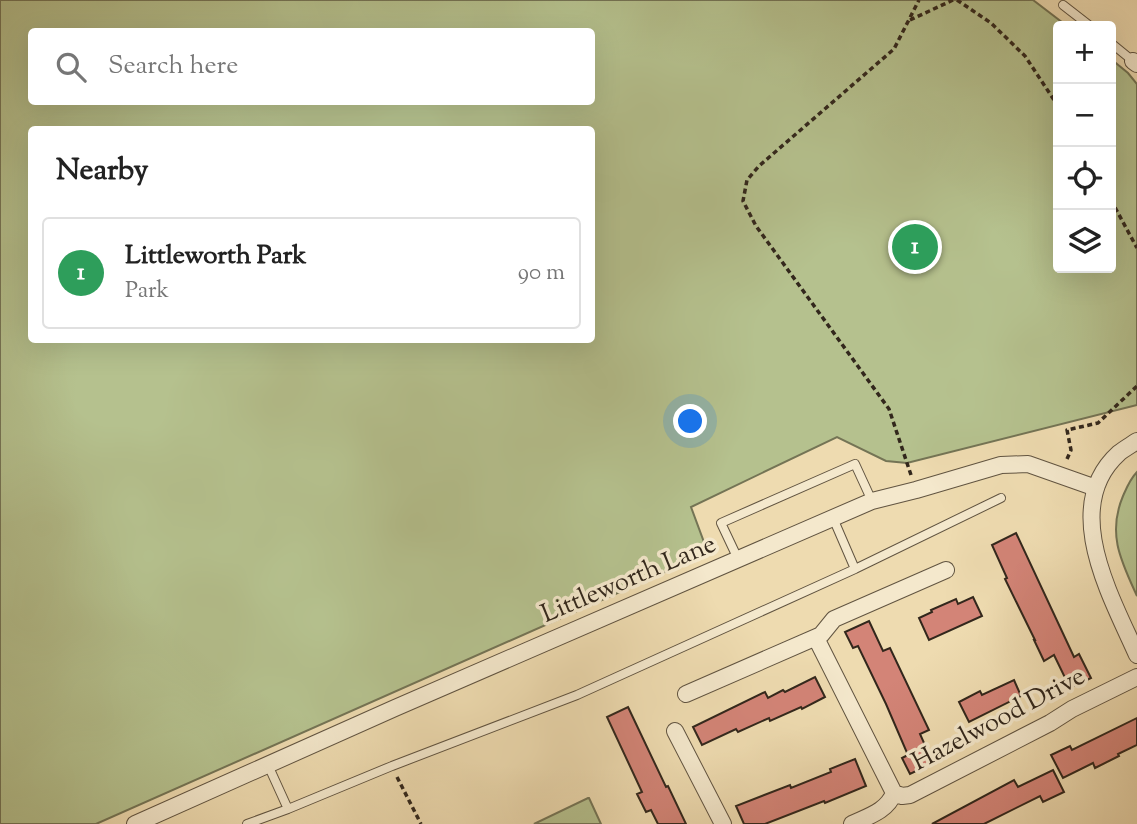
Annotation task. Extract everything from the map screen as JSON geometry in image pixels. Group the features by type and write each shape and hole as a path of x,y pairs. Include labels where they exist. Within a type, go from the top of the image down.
{"street":[{"path":"1137,441 1119,453 1105,470 1096,488 1091,531 1096,557 1137,655"},
{"name":"Littleworth Lane","path":"135,824 872,501 1001,465 1028,464 1096,488"},
{"path":"686,694 816,638 834,619 946,570"},
{"path":"816,638 894,793"},
{"name":"Hazelwood Drive","path":"852,824 882,810 894,793 910,795 1137,677"},
{"path":"675,731 723,824"}],"lane":[{"path":"1063,5 1084,21"},
{"path":"1116,47 1135,62"},
{"path":"738,559 721,523 843,469 855,464 872,501"},
{"path":"247,824 577,695 855,569 1002,498"},
{"path":"833,518 855,569"},
{"path":"268,765 288,809"}],"path":[{"path":"916,490 889,409 756,226 743,201 747,180 759,166 894,49 919,0"},
{"path":"909,20 955,0 991,23 1025,56 1053,98"},
{"path":"1116,209 1137,248"},
{"path":"1059,476 1070,450 1067,430 1098,423 1137,386"},
{"path":"392,766 421,824"}],"green space":[{"path":"0,0 1033,0 1060,21 1053,21 1053,273 1116,273 1116,63 1128,73 1137,84 1137,405 907,463 886,461 837,437 691,507 708,553 96,824 0,824"},
{"path":"1137,472 1137,596 1121,559 1116,523 1127,486"},
{"path":"588,798 601,824 534,824"}],"building":[{"path":"1016,533 1074,657 1079,654 1091,678 1070,688 1054,655 1044,661 992,545"},
{"path":"973,597 982,616 929,640 919,618 956,599 958,604"},
{"path":"869,621 883,651 890,648 929,730 920,734 933,763 910,774 902,758 908,755 886,704 858,646 853,648 845,632"},
{"path":"815,677 825,697 802,709 801,707 770,721 769,718 738,732 736,729 702,745 693,727 765,692 768,698"},
{"path":"1014,680 1021,696 969,722 959,702 980,691 982,695"},
{"path":"628,707 686,824 658,824 651,810 646,812 637,794 642,792 607,717"},
{"path":"1137,718 1137,745 1095,768 1093,763 1063,778 1051,755 1070,746 1072,750"},
{"path":"855,759 866,786 765,824 744,824 736,806 790,785 791,788"},
{"path":"1053,770 1064,792 1043,802 1040,796 984,824 932,824 1014,780 1018,787"}],"place":[{"name":"Littleworth Park","path":"915,247"}]}
